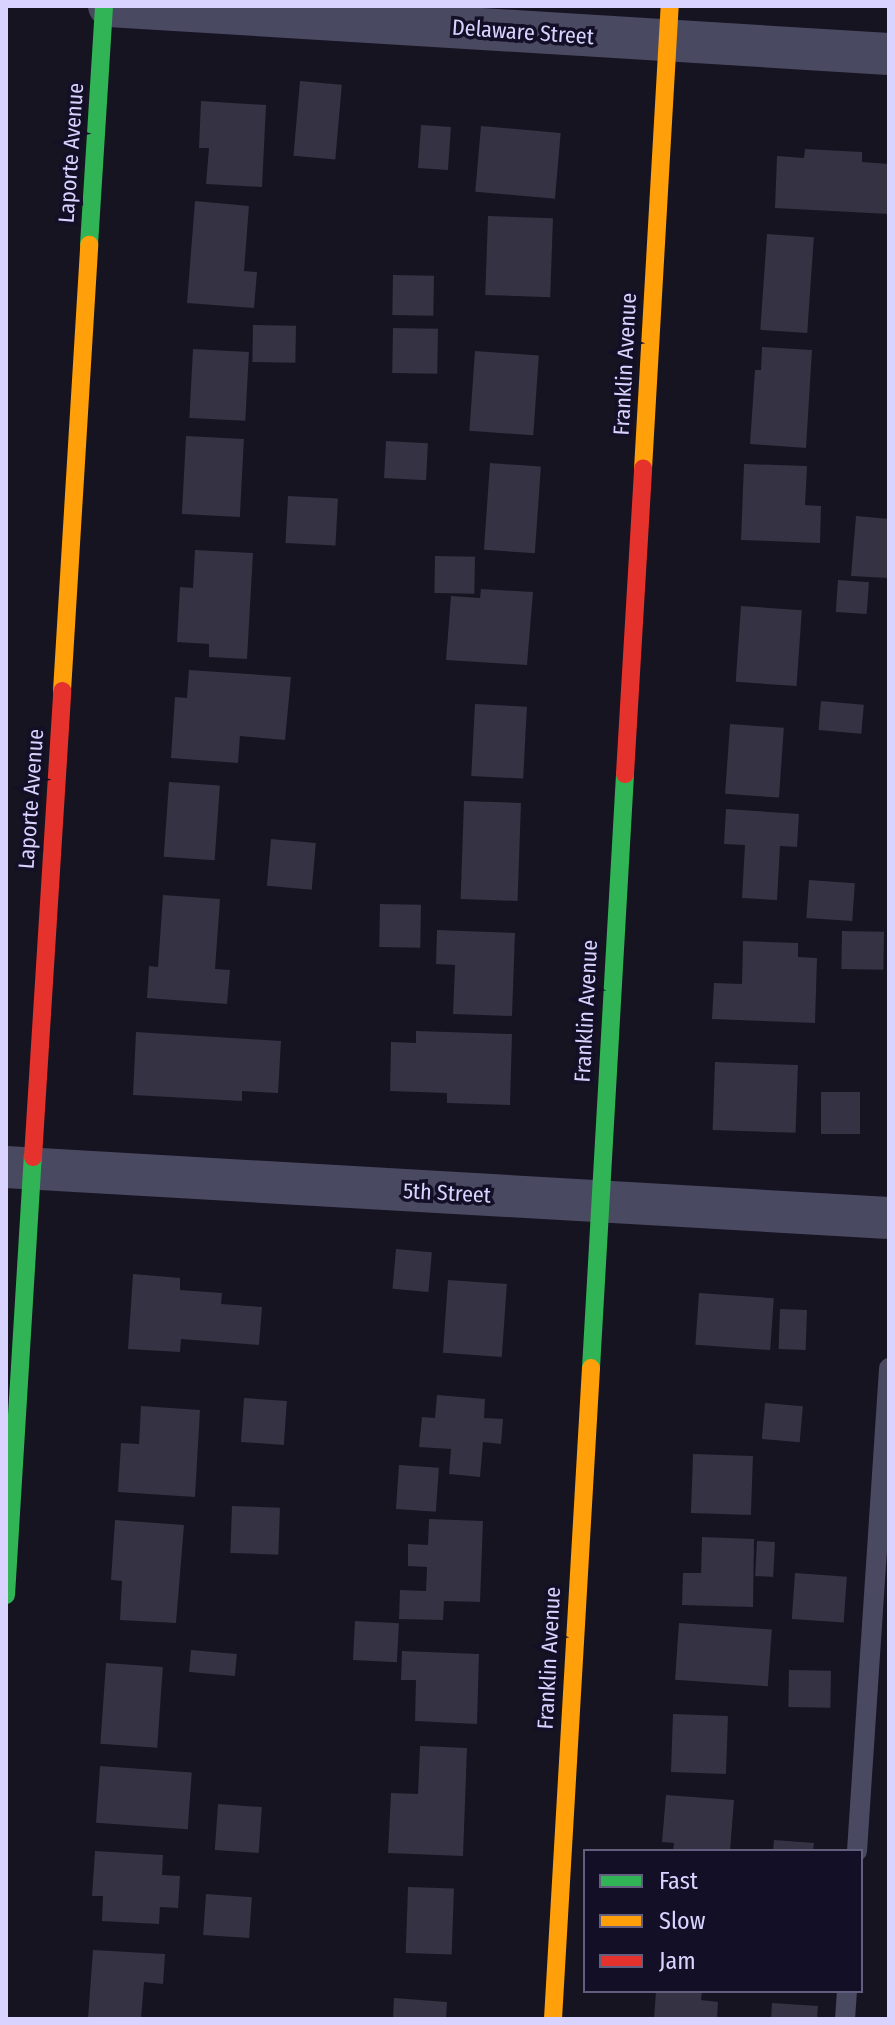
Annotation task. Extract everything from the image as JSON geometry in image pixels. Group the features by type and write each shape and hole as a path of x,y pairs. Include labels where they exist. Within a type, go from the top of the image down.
{"street":[{"name":"Delaware Street","path":"107,6 669,24 889,54"},
{"name":"Laporte Avenue","path":"6,1595 19,1168 107,6"},
{"name":"Franklin Avenue","path":"553,2019 669,24"},
{"name":"5th Street","path":"19,1168 889,1218"}],"lane":[{"path":"857,1849 889,1368"},
{"path":"845,2019 847,1993"}],"building":[{"path":"300,81 342,85 335,159 293,156"},
{"path":"201,101 266,105 262,187 206,184 209,148 199,148"},
{"path":"421,125 451,127 448,170 418,168"},
{"path":"481,126 561,133 555,199 475,192"},
{"path":"805,149 862,152 862,162 889,164 889,214 775,208 777,156 804,158"},
{"path":"195,201 249,206 244,271 257,272 254,308 187,303"},
{"path":"488,216 553,218 550,297 485,295"},
{"path":"767,234 814,237 807,333 760,330"},
{"path":"393,275 434,276 433,316 392,315"},
{"path":"253,325 296,326 295,363 252,362"},
{"path":"393,328 438,329 437,374 392,373"},
{"path":"762,347 812,350 806,448 750,444 755,370 761,370"},
{"path":"193,349 249,352 245,421 189,418"},
{"path":"475,351 539,355 533,435 469,431"},
{"path":"186,436 244,439 240,517 182,514"},
{"path":"386,441 428,443 426,480 384,478"},
{"path":"490,463 541,467 535,553 484,550"},
{"path":"744,464 807,466 805,505 821,506 820,543 741,540"},
{"path":"288,496 338,499 335,546 286,543"},
{"path":"856,516 889,519 889,578 851,576"},
{"path":"195,550 253,553 247,659 209,657 209,644 177,642 180,587 193,588"},
{"path":"435,556 475,557 474,594 434,593"},
{"path":"838,580 869,582 867,614 836,612"},
{"path":"481,589 533,592 527,665 446,660 451,596 480,598"},
{"path":"741,606 802,610 797,686 736,682"},
{"path":"189,670 291,677 285,740 240,736 238,763 171,758 175,697 187,698"},
{"path":"821,701 864,705 861,734 818,730"},
{"path":"475,704 527,707 523,779 471,776"},
{"path":"730,724 784,728 779,798 725,794"},
{"path":"169,782 220,786 215,860 164,857"},
{"path":"464,801 521,803 518,901 461,899"},
{"path":"726,809 799,814 797,847 780,846 777,900 742,898 745,845 724,844"},
{"path":"271,839 316,843 312,890 267,886"},
{"path":"809,880 855,883 852,921 806,918"},
{"path":"163,895 220,899 215,969 230,970 227,1004 147,998 149,966 158,967"},
{"path":"380,904 421,905 420,948 379,947"},
{"path":"437,930 515,933 512,1016 453,1014 455,965 436,964"},
{"path":"842,931 884,932 883,970 841,969"},
{"path":"743,941 798,943 798,957 817,958 815,1023 712,1019 714,983 742,984"},
{"path":"416,1031 512,1034 510,1105 447,1103 447,1093 390,1091 391,1042 416,1043"},
{"path":"136,1032 281,1041 278,1093 242,1091 242,1101 133,1095"},
{"path":"715,1062 798,1065 796,1133 713,1130"},
{"path":"821,1092 860,1092 860,1134 821,1134"},
{"path":"396,1249 432,1252 428,1292 393,1289"},
{"path":"133,1274 180,1278 180,1290 222,1293 221,1304 262,1307 259,1345 181,1339 180,1352 128,1349"},
{"path":"448,1280 507,1284 502,1357 443,1353"},
{"path":"699,1293 774,1298 770,1350 695,1345"},
{"path":"780,1309 807,1310 806,1350 779,1349"},
{"path":"437,1395 485,1399 484,1418 503,1419 501,1444 483,1442 480,1477 449,1474 451,1449 419,1447 422,1417 435,1418"},
{"path":"244,1398 287,1401 284,1445 241,1442"},
{"path":"765,1403 803,1406 800,1442 762,1439"},
{"path":"141,1406 200,1410 195,1497 118,1492 121,1443 139,1444"},
{"path":"693,1454 753,1456 751,1515 691,1513"},
{"path":"399,1465 439,1468 436,1512 396,1509"},
{"path":"232,1506 280,1508 278,1555 230,1553"},
{"path":"429,1519 483,1521 480,1602 444,1601 443,1620 399,1619 400,1590 426,1591 427,1567 408,1566 408,1544 428,1545"},
{"path":"115,1520 184,1525 176,1623 120,1620 122,1581 111,1580"},
{"path":"702,1537 754,1539 753,1607 682,1605 683,1573 701,1573"},
{"path":"757,1541 775,1542 773,1577 755,1576"},
{"path":"795,1573 847,1577 844,1623 792,1619"},
{"path":"355,1621 399,1623 397,1662 353,1660"},
{"path":"679,1623 772,1629 768,1686 675,1680"},
{"path":"191,1650 237,1654 235,1676 189,1672"},
{"path":"402,1651 479,1654 477,1724 415,1721 416,1680 401,1680"},
{"path":"106,1663 163,1667 157,1748 100,1744"},
{"path":"789,1670 831,1671 830,1708 788,1707"},
{"path":"673,1714 728,1716 726,1774 671,1772"},
{"path":"420,1746 467,1748 463,1856 388,1853 391,1793 418,1794"},
{"path":"100,1766 192,1772 188,1829 96,1823"},
{"path":"666,1795 734,1800 730,1849 673,1849 674,1843 662,1842"},
{"path":"218,1804 262,1807 259,1853 215,1850"},
{"path":"774,1840 814,1843 813,1849 773,1849"},
{"path":"95,1851 163,1855 162,1875 180,1876 178,1908 160,1907 159,1924 102,1921 103,1896 92,1896"},
{"path":"408,1887 454,1889 452,1955 406,1953"},
{"path":"206,1894 252,1897 249,1938 203,1935"},
{"path":"93,1950 165,1954 163,1984 144,1982 141,2019 88,2019"},
{"path":"656,1993 702,1993 701,2000 718,2002 717,2019 654,2019"},
{"path":"394,1998 447,2002 446,2019 393,2019"},
{"path":"772,2003 818,2006 817,2019 771,2019"}],"traffic: fast":[{"path":"89,245 104,6"},
{"path":"591,1368 625,774"},
{"path":"6,1595 33,1157"}],"traffic: slow":[{"path":"643,469 670,6"},
{"path":"62,691 89,245"},
{"path":"553,2019 591,1368"}],"traffic: jam":[{"path":"625,774 643,469"},
{"path":"33,1157 62,691"}]}
